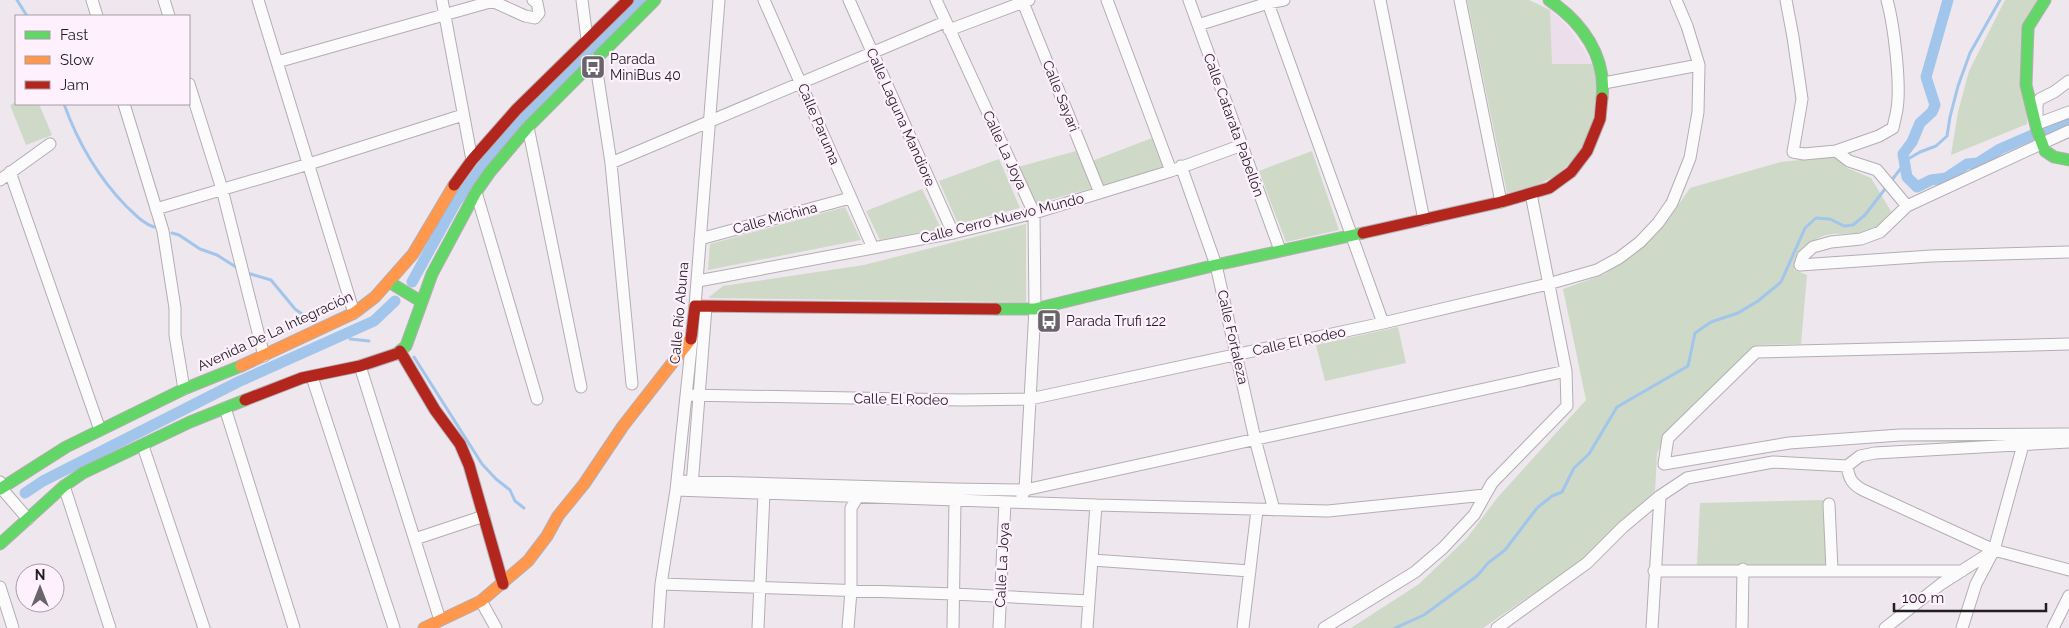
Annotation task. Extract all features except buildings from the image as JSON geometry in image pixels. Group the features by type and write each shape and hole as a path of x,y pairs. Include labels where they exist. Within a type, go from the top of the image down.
{"street":[{"path":"92,0 97,15"},
{"path":"164,0 169,15"},
{"path":"258,0 354,313"},
{"path":"442,0 472,160"},
{"path":"277,62 494,0 525,16 535,18 539,13 537,3 533,0"},
{"path":"582,0 587,39"},
{"name":"Avenida De La Integración","path":"1,487 66,447 184,389 264,356 354,313 375,297 413,254 456,182 472,160 516,110 628,0"},
{"path":"0,544 64,486 83,473 190,422 302,378 360,366 394,356 409,338 432,274 476,192 505,153 528,127 655,0"},
{"name":"Calle Río Abuna","path":"658,628 662,584 693,395 692,337 700,306 698,281 700,238 719,0"},
{"name":"Calle Paruma","path":"764,0 873,248"},
{"name":"Calle Laguna Mandiore","path":"849,0 953,234"},
{"name":"Calle La Joya","path":"936,0 1034,213 1034,309 1025,490"},
{"name":"Calle Fortaleza","path":"1107,0 1216,265 1255,439 1274,510"},
{"name":"Calle Catarata Pabellón","path":"1189,0 1280,250"},
{"path":"1198,25 1275,1 1284,0"},
{"path":"1380,0 1424,220"},
{"path":"1460,0 1501,202"},
{"path":"692,486 693,395 700,306 1034,309 1280,250 1501,202 1549,188 1560,181 1580,162 1588,151 1600,120 1604,83 1601,67 1588,38 1566,11 1549,0"},
{"name":"Calle El Rodeo","path":"693,395 961,400 1030,399 1383,323 1548,284 1596,270 1619,258 1640,242 1662,216 1677,190 1690,158 1698,112 1699,65 1687,26 1676,0"},
{"path":"1786,0 1802,99 1793,152 1804,154 1836,151 1879,136 1893,128 1898,101 1892,28 1887,0"},
{"path":"2045,0 2028,27 2026,84 2045,151 2054,157 2069,160"},
{"path":"611,163 873,52 1025,1"},
{"name":"Calle Sayari","path":"1025,1 1100,193"},
{"path":"1275,1 1351,234 1383,323"},
{"path":"595,59 611,163 632,384"},
{"path":"1604,83 1699,65"},
{"path":"2039,134 2038,104 2040,99 2069,81"},
{"path":"190,87 222,189 264,356"},
{"path":"124,105 163,232 169,262 175,308 175,335 184,389"},
{"path":"2069,112 2039,134 1907,206 1880,232 1861,239 1831,242 1814,247 1803,256 1800,265 1931,256 2069,252"},
{"path":"156,208 309,164 463,115"},
{"path":"528,127 581,387"},
{"path":"2039,134 2069,131"},
{"path":"0,180 50,144"},
{"name":"Calle Cerro Nuevo Mundo","path":"698,281 953,234 1034,213 1100,193 1242,145"},
{"path":"1836,151 1849,161 1877,170 1907,206"},
{"path":"10,172 100,430"},
{"path":"476,192 538,399"},
{"path":"1324,628 1422,566 1443,548 1474,515 1492,483 1567,406 1566,372 1531,194"},
{"name":"Calle Michina","path":"700,238 850,198"},
{"path":"389,282 422,302"},
{"path":"424,628 481,601 528,561 623,426 692,337"},
{"path":"2069,344 1756,352 1668,438 1664,464 1789,443 1900,435 2069,434"},
{"path":"400,351 435,410 460,444 469,465 503,584"},
{"path":"360,366 440,620"},
{"path":"692,486 866,486 1025,490 1566,372"},
{"path":"312,377 394,628"},
{"path":"225,408 294,628"},
{"path":"1497,628 1587,563 1623,527 1660,496 1687,478 1773,462 1847,466 1860,456 1875,453 2069,442"},
{"path":"143,446 204,628"},
{"path":"1962,628 1976,584 1994,550 2023,446"},
{"path":"1847,466 1853,484 1858,487 1994,550 2069,570"},
{"path":"677,485 764,493 856,497 1328,511 1485,495"},
{"path":"64,486 110,628"},
{"path":"848,628 851,591 851,508 856,497 866,486"},
{"path":"1,487 28,519"},
{"path":"1018,502 1025,490"},
{"path":"758,628 764,493"},
{"path":"1649,626 1660,496"},
{"path":"953,628 955,500"},
{"name":"Calle La Joya","path":"999,628 1005,502"},
{"path":"1829,504 1832,570"},
{"path":"1088,628 1096,505"},
{"path":"1244,628 1257,510"},
{"path":"415,539 484,516"},
{"path":"1885,628 1919,601 1994,550"},
{"path":"1092,560 1250,571"},
{"path":"1742,628 1743,570"},
{"path":"1654,571 1962,571"},
{"path":"662,584 954,594 1089,601"},
{"path":"0,587 13,628"},
{"path":"2053,628 2069,596"},
{"path":"481,601 496,628"}],"shaded area":[{"path":"1550,10 1568,27 1593,64 1552,64"}],"green space":[{"path":"1467,0 1529,0 1550,10 1552,64 1593,64 1598,77 1592,131 1576,156 1559,174 1535,186 1507,193"},
{"path":"2005,0 2037,0 2027,124 1951,155 1958,112 1969,71"},
{"path":"15,102 15,105 39,105 52,135 26,145 10,105"},
{"path":"1152,138 1164,168 1103,186 1092,161"},
{"path":"1076,151 1092,188 1035,204 1018,167"},
{"path":"1312,151 1339,230 1286,242 1259,171"},
{"path":"1836,156 1847,168 1871,178 1892,213 1874,228 1864,232 1821,237 1805,250 1794,270 1807,275 1801,344 1758,345 1666,438 1657,453 1655,492 1581,561 1483,628 1351,628 1419,584 1467,538 1498,497 1586,400 1563,289 1605,274 1646,244 1670,217 1690,188 1781,162"},
{"path":"999,159 1020,208 958,224 939,181"},
{"path":"922,189 941,228 880,240 866,211"},
{"path":"845,207 861,240 708,270 710,244"},
{"path":"1026,224 1026,302 708,298 723,286 864,265"},
{"path":"1398,327 1406,363 1325,381 1316,345"},
{"path":"1823,500 1827,567 1697,565 1700,503"}],"waterway":[{"path":"17,0 26,15"},
{"path":"412,282 456,202 488,159 530,111 614,29 640,0"},
{"path":"1948,0 1926,77 1935,105 1932,112 1920,123 1912,142 1903,154 1907,177 1917,187 1931,180 1946,178 1967,164 1978,163 2000,149 2069,119"},
{"path":"1395,628 1424,615 1477,576 1488,563 1505,550 1537,508 1552,496 1562,492 1574,468 1589,454 1617,407 1688,366 1695,333 1711,322 1738,313 1758,301 1781,282 1805,228 1816,218 1830,219 1844,226 1853,225 1865,215 1908,159 1936,146 1947,136 1958,86 1970,53 2000,0"},
{"path":"64,105 82,146 97,171 126,206 146,223 154,227"},
{"path":"172,233 179,235 200,249 217,255 239,269"},
{"path":"247,273 271,280 295,309 318,325"},
{"path":"25,493 43,481 238,382 374,321 395,301"},
{"path":"350,339 369,341"},
{"path":"414,357 482,464 510,490 515,501 524,508"}],"traffic: fast":[{"path":"396,354 406,346 432,274 476,192 490,172 528,127 655,0"},
{"path":"1549,0 1572,19 1590,42 1600,68 1603,83 1602,98"},
{"path":"2045,0 2028,27 2026,85 2037,130 2045,151 2054,157 2069,160"},
{"path":"996,309 1035,309 1216,265 1363,233"},
{"path":"389,282 422,302"},
{"path":"0,489 66,447 184,389 241,366"},
{"path":"0,544 64,486 83,473 190,422 245,400"}],"traffic: slow":[{"path":"241,366 354,313 375,297 413,254 454,185"},
{"path":"424,628 481,601 528,561 623,426 691,339"}],"traffic: jam":[{"path":"454,185 472,160 516,110 628,0"},
{"path":"1363,233 1501,202 1549,188 1571,172 1587,151 1600,119 1602,98"},
{"path":"691,339 695,306 996,309"},
{"path":"400,351 435,410 460,444 469,465 503,584"},
{"path":"245,400 302,378 360,366 396,354"}],"place":[{"name":"Parada MiniBus 40","path":"593,67"},
{"name":"Parada Trufi 122","path":"1049,321"}]}
